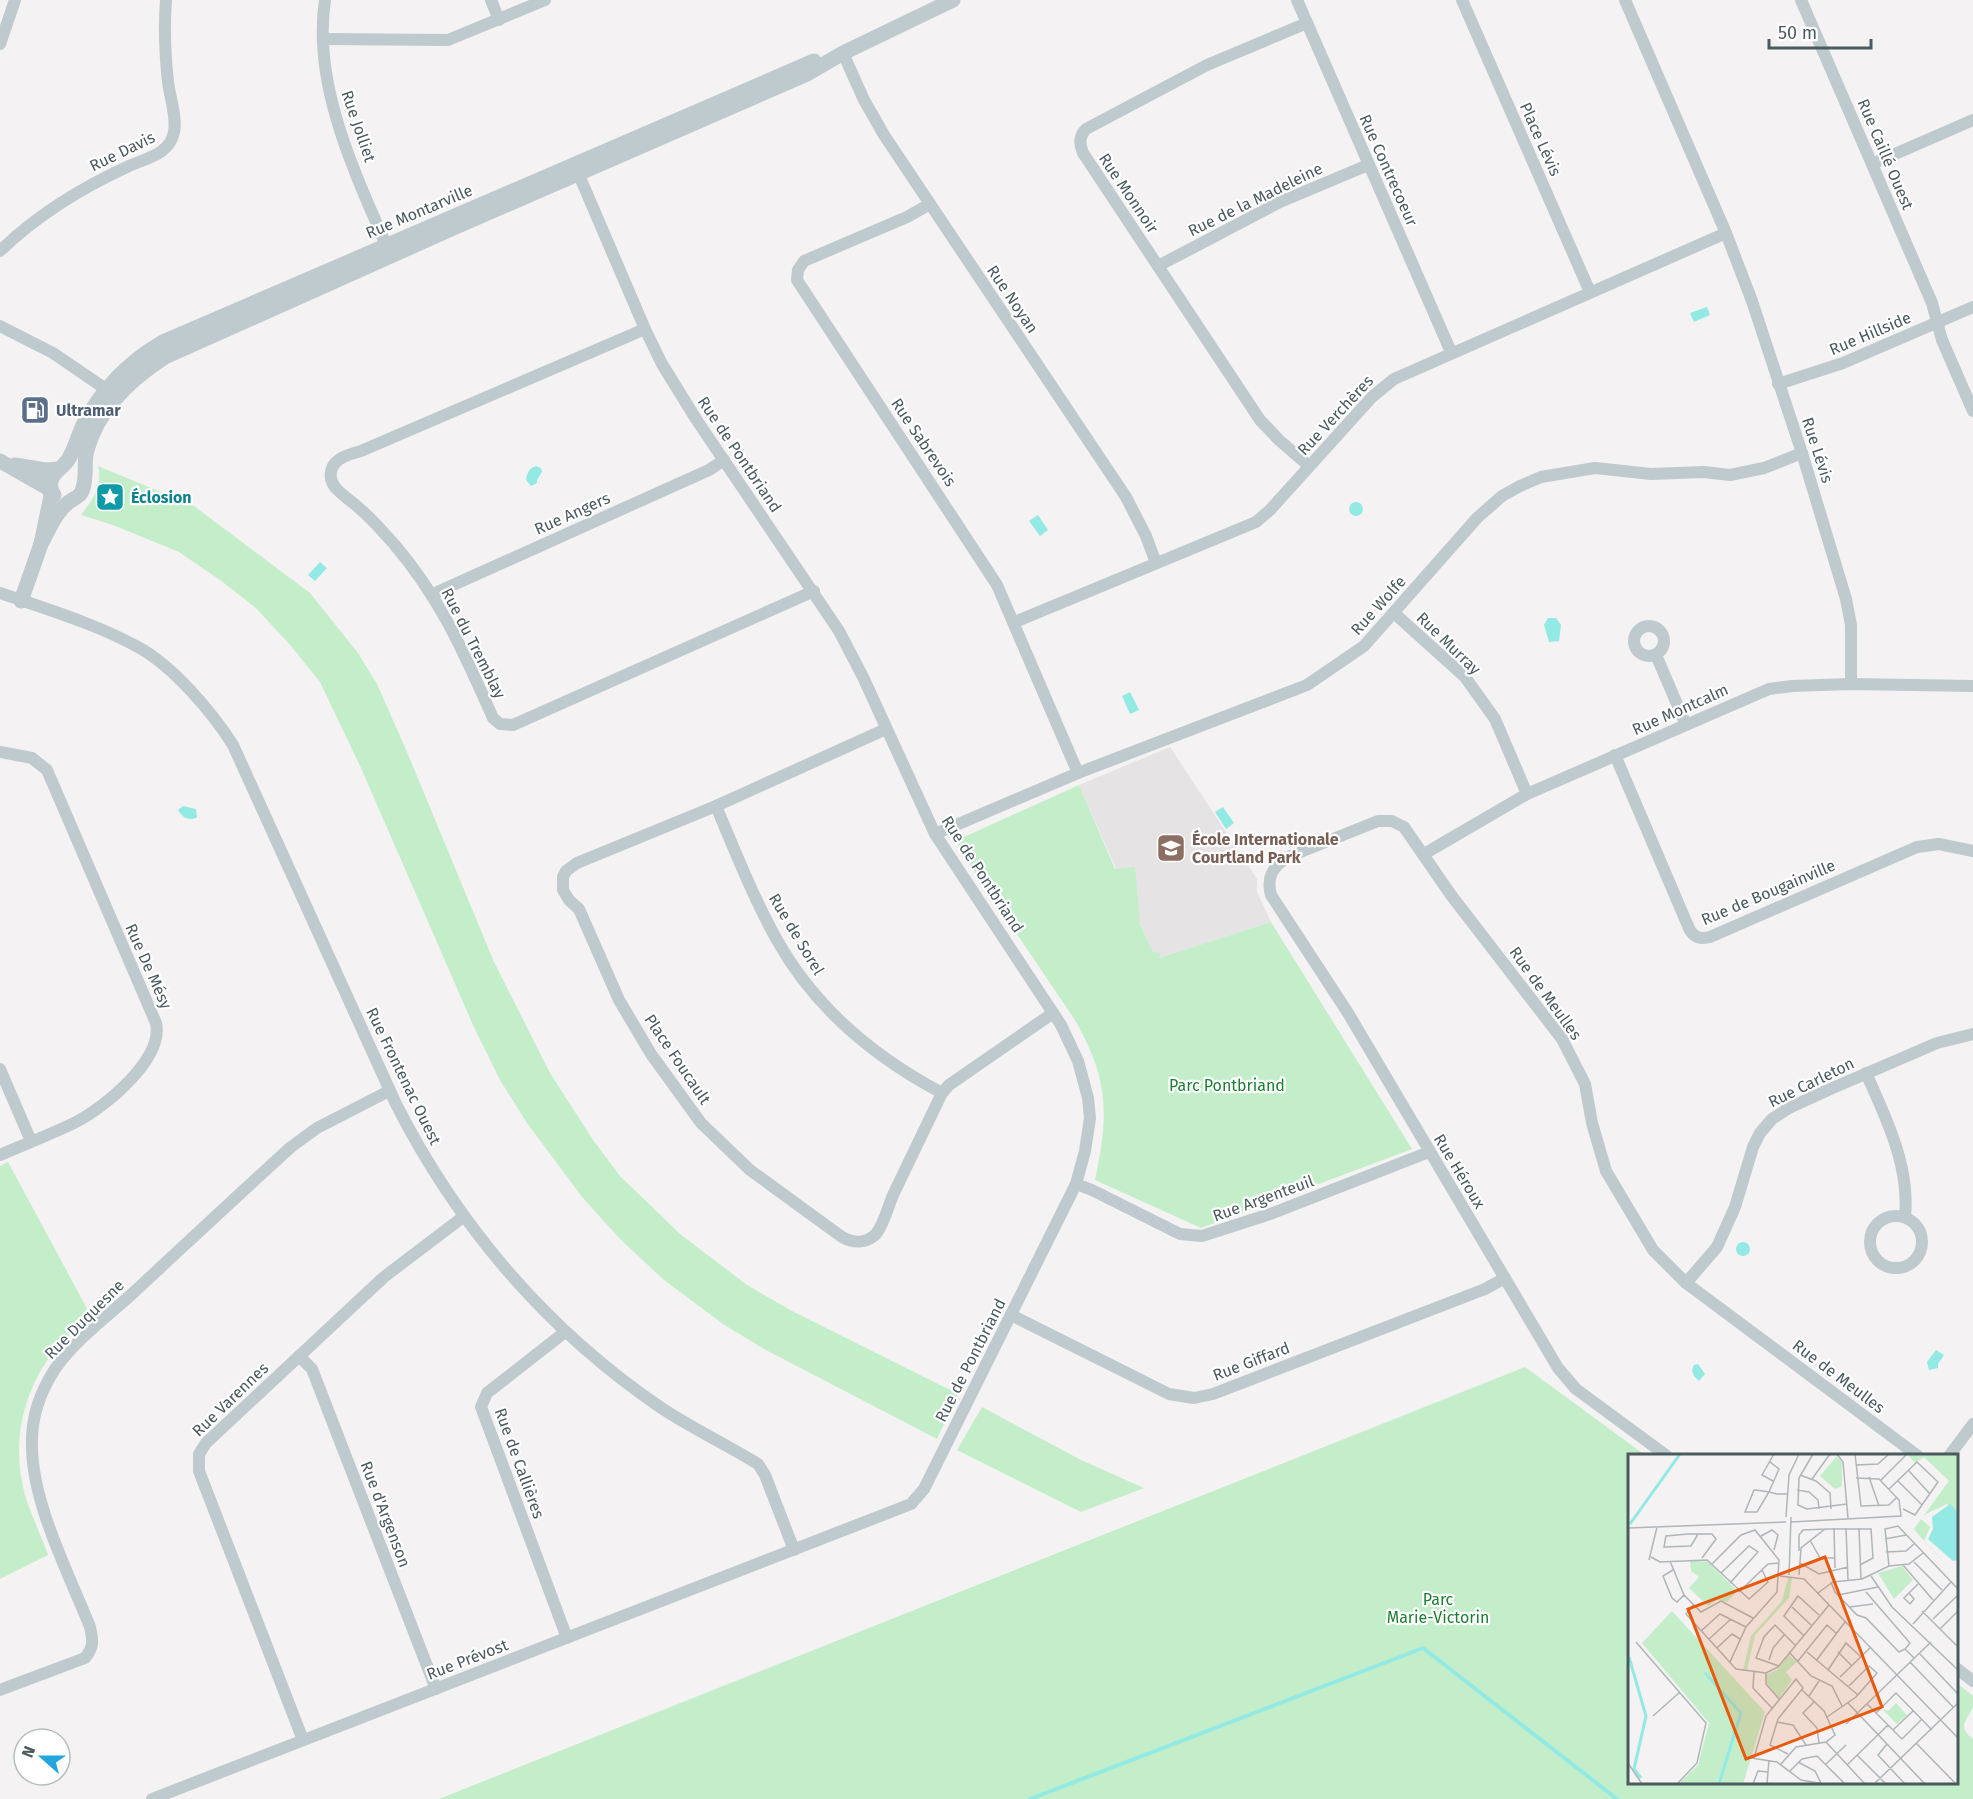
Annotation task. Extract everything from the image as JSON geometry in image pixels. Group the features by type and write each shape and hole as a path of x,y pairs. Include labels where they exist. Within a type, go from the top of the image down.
{"street":[{"path":"0,44 15,0"},
{"name":"Rue Davis","path":"0,251 33,221 62,201 111,174 160,153 169,144 174,127 165,48 166,0"},
{"name":"Rue Jolliet","path":"326,0 323,39 325,73 336,114 388,251"},
{"path":"491,0 500,20"},
{"path":"323,39 443,41 458,37 545,0"},
{"name":"Rue Montarville","path":"21,601 41,544 51,480 69,457 84,423 111,393 129,365 163,342 388,251 577,169 804,65 843,53 953,0"},
{"name":"Rue Contrecoeur","path":"1297,0 1451,352"},
{"name":"Place Lévis","path":"1462,0 1590,292"},
{"path":"1625,0 1726,232"},
{"name":"Rue Caillé Ouest","path":"1801,0 1939,322 1942,340 1973,411"},
{"name":"Rue Monnoir","path":"1307,23 1201,68 1086,129 1080,142 1083,153 1260,420 1279,440 1310,466"},
{"name":"Rue Noyan","path":"843,53 864,100 884,135 1126,497 1146,536 1156,563"},
{"path":"1872,164 1973,120"},
{"name":"Rue de la Madeleine","path":"1158,266 1280,202 1368,165"},
{"name":"Rue de Pontbriand","path":"577,169 645,329 674,382 724,460 814,591 852,654 935,834 1061,1025 1078,1061 1089,1098 1085,1150 1076,1184 918,1498 902,1509 794,1551"},
{"name":"Rue Sabrevois","path":"930,204 907,217 804,261 798,270 797,280 998,585 1078,773"},
{"name":"Rue Verchères","path":"1015,622 1256,522 1266,514 1382,387 1401,375 1726,232"},
{"name":"Rue Lévis","path":"1726,232 1752,301 1802,453 1848,607 1851,624 1851,684"},
{"name":"Rue Hillside","path":"1778,384 1843,363 1973,307"},
{"path":"0,326 52,353 111,393"},
{"name":"Rue du Tremblay","path":"645,329 342,457 335,462 331,474 332,482 336,489 383,532 414,567 433,594 459,642 493,718 500,724 508,726 814,591"},
{"name":"Rue Montarville","path":"41,544 58,513 80,495 84,484 88,445 111,393"},
{"name":"Rue Wolfe","path":"935,834 1078,773 1307,685 1364,646 1477,518 1502,496 1541,477 1595,468 1651,474 1704,472 1730,475 1764,468 1802,453"},
{"name":"Rue Angers","path":"433,594 709,470 724,460"},
{"path":"4,462 45,470 75,469 81,475 84,484"},
{"path":"4,462 51,490 59,499 70,501"},
{"name":"Rue Frontenac Ouest","path":"0,593 96,628 139,648 161,663 219,722 234,745 389,1091 410,1133 464,1217 515,1280 565,1332 603,1364 660,1407 758,1464 765,1475 794,1551"},
{"name":"Rue Murray","path":"1394,613 1465,677 1495,719 1527,794"},
{"path":"1656,655 1686,725"},
{"name":"Rue Montcalm","path":"1424,854 1527,794 1769,689 1851,684 1973,686"},
{"name":"Place Foucault","path":"886,729 716,807 571,866 566,871 562,884 565,895 579,909 619,1000 651,1054 701,1123 750,1170 842,1237 853,1242 860,1242 871,1237 879,1228 942,1093 957,1078 1053,1013"},
{"name":"Rue De Mésy","path":"0,752 32,758 47,770 157,1028 157,1040 148,1058 96,1110 76,1122 0,1155"},
{"name":"Rue de Bougainville","path":"1615,755 1688,926 1699,938 1710,937 1917,847 1939,844 1973,851"},
{"name":"Rue de Sorel","path":"716,807 759,906 777,941 816,997 836,1019 865,1044 902,1071 942,1093"},
{"name":"Rue de Meulles","path":"1273,870 1288,857 1383,821 1392,821 1404,827 1451,894 1562,1039 1585,1084 1592,1123 1606,1171 1653,1250 1686,1283 1917,1454"},
{"name":"Rue Héroux","path":"1273,870 1269,886 1271,895 1348,1013 1566,1380 1666,1454"},
{"name":"Rue Carleton","path":"1686,1283 1710,1257 1723,1235 1735,1207 1753,1147 1772,1119 1789,1108 1866,1073 1937,1043 1973,1034"},
{"path":"0,1069 31,1141"},
{"path":"1866,1073 1894,1138 1907,1195 1905,1217"},
{"name":"Rue Duquesne","path":"0,1690 85,1658 91,1650 93,1640 42,1506 33,1469 32,1436 36,1412 43,1392 55,1370 93,1330 291,1147 317,1128 389,1091"},
{"name":"Rue Argenteuil","path":"1076,1184 1180,1234 1202,1236 1273,1213 1429,1152"},
{"name":"Rue Varennes","path":"303,1740 199,1471 199,1454 206,1443 391,1271 464,1217"},
{"path":"1887,1217 1905,1217 1918,1227 1922,1235 1921,1252 1916,1259 1902,1268 1885,1266 1872,1254 1870,1236 1874,1228 1887,1217"},
{"name":"Rue Giffard","path":"1011,1315 1169,1394 1194,1398 1207,1396 1485,1289 1505,1278"},
{"name":"Rue de Callières","path":"565,1332 487,1393 482,1407 567,1638"},
{"name":"Rue d'Argenson","path":"299,1356 312,1369 436,1689"},
{"path":"1950,1454 1973,1424"},
{"name":"Rue Prévost","path":"152,1799 794,1551"},
{"path":"1958,1670 1973,1681"}],"shaded area":[{"name":"École Internationale Courtland Park","path":"1170,747 1257,879 1257,892 1271,922 1156,959 1079,785"}],"green space":[{"path":"98,466 194,506 310,593 358,653 377,684 494,962 550,1073 593,1140 620,1176 680,1234 747,1285 790,1310 958,1394 937,1439 764,1349 723,1324 664,1280 620,1239 582,1197 527,1123 500,1080 473,1025 361,768 320,682 256,608 220,580 179,552 113,525 81,515 98,487"},
{"name":"Parc Pontbriand","path":"1079,785 1115,869 1135,867 1140,924 1153,952 1161,953 1159,958 1271,922 1412,1149 1201,1228 1095,1180 1103,1136 1103,1098 1100,1080 1086,1041 1075,1020 958,847 964,837"},
{"path":"8,1162 91,1316 58,1346 43,1367 27,1401 22,1420 19,1457 21,1476 27,1502 48,1555 0,1579 0,1166"},
{"name":"Parc Marie-Victorin","path":"1525,1367 1644,1454 1628,1454 1628,1784 1958,1784 1958,1684 1973,1696 1973,1706 1964,1727 1973,1739 1973,1799 439,1799"},
{"path":"982,1407 1081,1460 1144,1488 1081,1512 957,1450"}],"water":[{"path":"1707,307 1710,315 1694,322 1690,313"},
{"path":"536,466 541,468 542,472 537,483 531,486 526,480 527,475 530,469"},
{"path":"1353,502 1359,502 1363,509 1359,516 1353,516 1349,512 1349,506"},
{"path":"1038,515 1048,530 1040,536 1029,521"},
{"path":"320,562 327,568 315,581 308,575"},
{"path":"1548,618 1556,618 1561,625 1559,641 1549,642 1544,625"},
{"path":"1130,692 1139,710 1130,714 1122,696"},
{"path":"183,806 196,809 197,817 189,819 184,817 178,810"},
{"path":"1223,807 1234,823 1226,829 1215,812"},
{"path":"1740,1242 1746,1242 1750,1249 1746,1256 1740,1256 1736,1252 1736,1246"},
{"path":"1936,1350 1944,1355 1938,1368 1929,1370 1927,1362"},
{"path":"1698,1364 1705,1374 1699,1381 1692,1370 1694,1365"}],"waterway":[{"path":"1030,1799 1423,1648 1617,1799"}],"place":[{"name":"Ultramar","path":"35,410"},
{"name":"Éclosion","path":"110,497"},
{"name":"École Internationale Courtland Park","path":"1171,848"}]}
